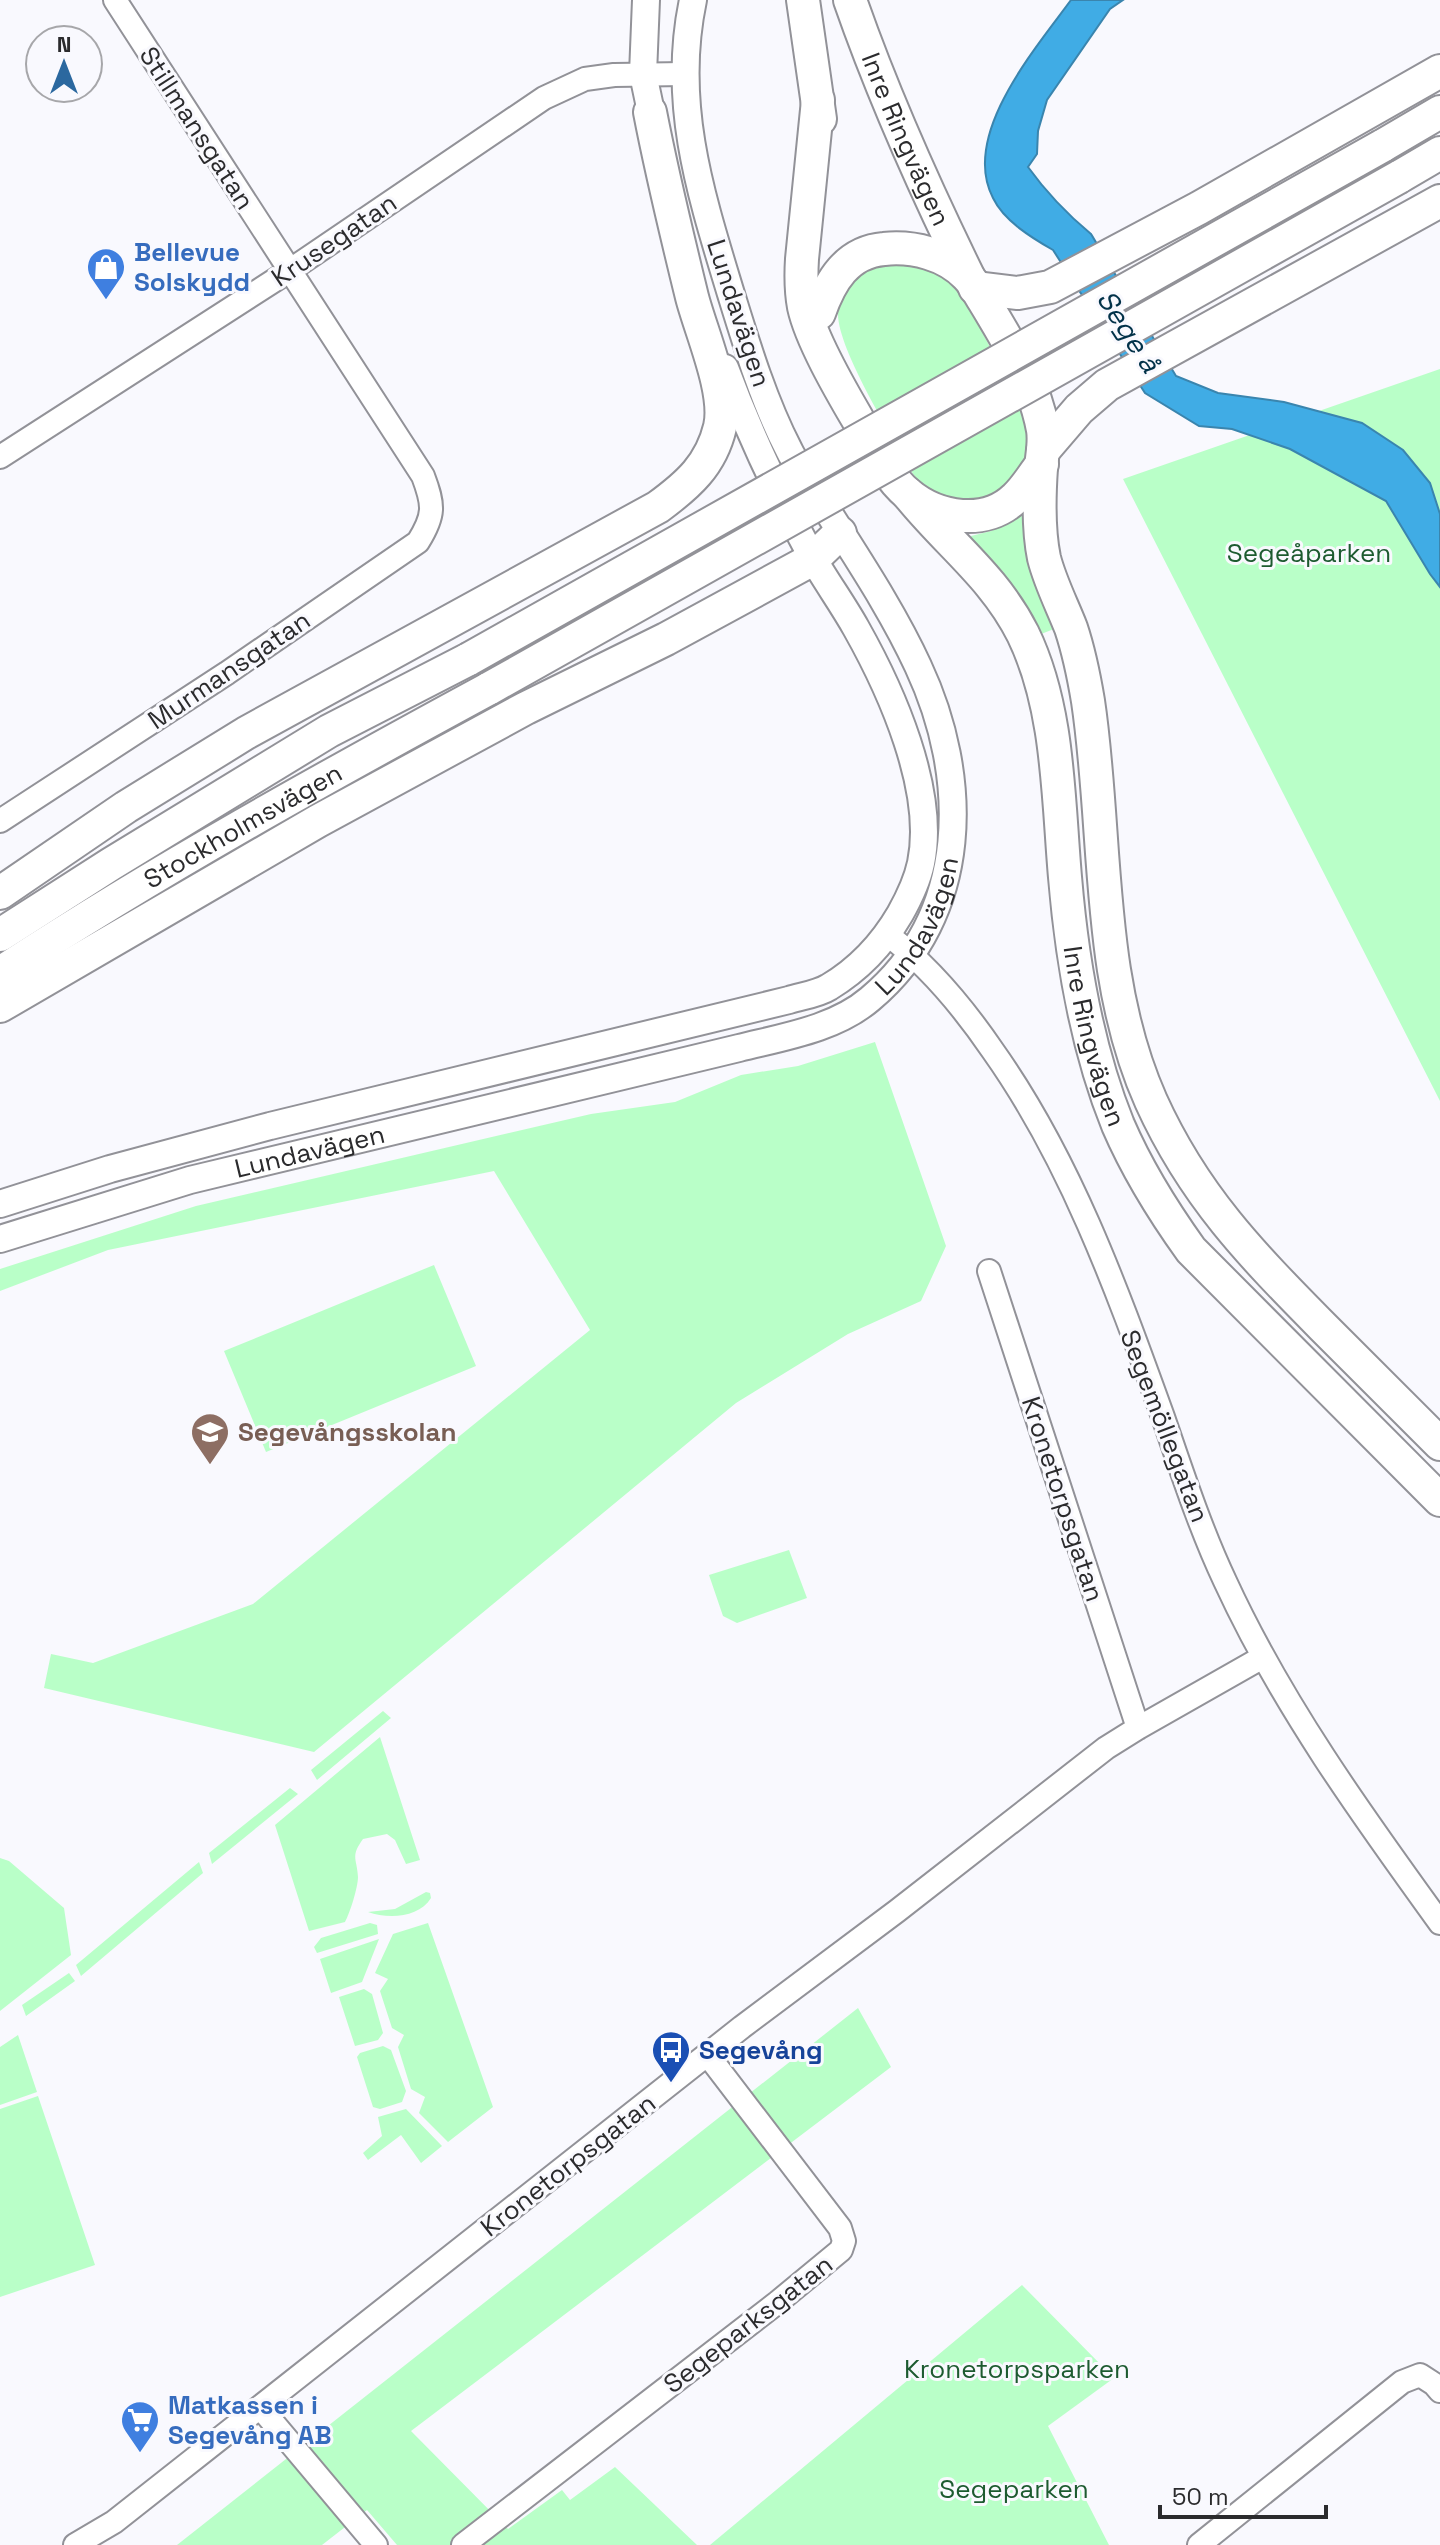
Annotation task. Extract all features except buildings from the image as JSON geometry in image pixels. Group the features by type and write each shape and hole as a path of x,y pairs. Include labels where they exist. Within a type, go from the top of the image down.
{"highway":[{"path":"803,0 824,162 819,313 823,354"},
{"name":"Inre Ringvägen","path":"850,0 909,153 972,282"},
{"path":"972,282 1018,293 1050,287 1199,208 1440,71"},
{"path":"818,100 801,281 805,309 823,354 893,476 908,494 939,511 957,516 977,516 997,510 1014,499 1079,409 1107,385 1440,201"},
{"path":"0,893 126,807 232,741 658,507 688,486 715,444 721,425 721,407 650,112"},
{"name":"Stockholmsvägen","path":"0,935 329,731 469,659 1440,112"},
{"name":"Stockholmsvägen","path":"0,973 270,811 1440,153"},
{"path":"819,313 831,282 842,267 878,249 904,248 947,261 972,282 1019,363 1033,394 1044,433 1042,458"},
{"name":"Inre Ringvägen","path":"1042,458 1040,526 1044,559 1081,661 1088,702 1111,948 1120,1006 1150,1098 1171,1142 1222,1220 1256,1260 1440,1444"},
{"name":"Inre Ringvägen","path":"908,494 928,519 973,561 999,596 1022,633 1037,669 1052,736 1071,937 1089,1036 1119,1125 1141,1172 1191,1250 1440,1500"},
{"path":"0,1006 318,821 526,708 666,639 813,559 840,533"}],"main road":[{"name":"Lundavägen","path":"0,1204 110,1169 270,1126 789,1000 827,988 858,966 888,935 914,887 924,835 917,779 899,720 876,663 813,559 762,463 721,356 650,112 643,74 646,0"},
{"name":"Lundavägen","path":"0,1239 190,1180 739,1048 828,1023 869,1000 912,953 928,926 952,855 954,803 951,770 935,711 918,666 789,451 768,403 739,320 690,144 685,74 686,40 693,0"}],"street":[{"name":"Stillmansgatan","path":"115,0 423,476 432,499"},
{"name":"Krusegatan","path":"0,457 289,271 544,98 585,79 685,74"},
{"name":"Murmansgatan","path":"0,821 227,673 418,542 430,523 432,499"},
{"name":"Segemöllegatan","path":"888,935 935,976 978,1029 1042,1126 1075,1191 1224,1580 1286,1698 1440,1923"},
{"name":"Kronetorpsgatan","path":"989,1271 1138,1728"},
{"name":"Kronetorpsgatan","path":"75,2545 114,2522 707,2054 1106,1748 1263,1657"},
{"name":"Segeparksgatan","path":"463,2545 841,2250 844,2241 840,2228 707,2054"},
{"path":"1199,2545 1402,2382 1420,2375 1440,2391"},
{"path":"260,2407 376,2545"}],"green space":[{"path":"893,261 933,271 952,285 966,302 1015,393 1026,420 1027,449 1018,474 1000,492 965,501 949,499 929,489 915,477 857,372 840,329 840,302 857,278 874,267"},
{"name":"Segeåparken","path":"1440,369 1440,1101 1123,479"},
{"path":"1022,514 1033,580 1054,629 1036,636 970,540 971,536 991,531"},
{"path":"875,1042 946,1246 921,1301 848,1334 736,1403 314,1752 44,1688 51,1654 93,1663 253,1604 590,1330 494,1171 108,1250 0,1291 0,1269 196,1206 591,1114 675,1102 741,1075 798,1066"},
{"path":"434,1265 476,1366 266,1452 224,1351"},
{"path":"789,1550 807,1598 737,1623 723,1616 709,1575"},
{"path":"383,1711 391,1718 317,1780 311,1770"},
{"path":"380,1737 420,1860 406,1864 395,1840 387,1834 363,1839 355,1854 358,1881 345,1922 309,1931 275,1825"},
{"path":"290,1788 298,1794 212,1864 209,1853"},
{"path":"0,1858 9,1861 64,1908 71,1955 0,2011"},
{"path":"199,1862 203,1873 81,1976 76,1965"},
{"path":"426,1892 430,1893 431,1898 426,1905 411,1913 385,1916 368,1912 395,1909"},
{"path":"370,1923 377,1925 378,1934 317,1953 314,1947 321,1938"},
{"path":"428,1923 493,2107 448,2142 419,2113 425,2097 411,2089 398,2047 404,2035 392,2028 380,1991 388,1979 375,1973 393,1934"},
{"path":"379,1939 362,1982 331,1993 320,1959"},
{"path":"69,1973 75,1981 26,2016 22,2005"},
{"path":"364,1989 372,1994 383,2033 378,2040 355,2046 339,1997"},
{"path":"858,2008 891,2067 411,2431 508,2529 562,2490 570,2500 615,2467 697,2545 397,2545 367,2510 322,2545 177,2545"},
{"path":"18,2035 37,2092 0,2105 0,2047"},
{"path":"383,2046 391,2050 406,2091 402,2102 380,2109 373,2107 357,2057 360,2053"},
{"path":"38,2096 95,2265 0,2297 0,2109"},
{"path":"406,2109 442,2146 421,2163 401,2135 368,2160 363,2153 382,2136 378,2117"},
{"path":"1022,2285 1114,2378 1048,2426 1109,2545 710,2545"}],"water":[{"name":"Sege å","path":"1071,0 1123,0 1110,9 1047,100 1038,131 1037,154 1028,167 1057,202 1091,234 1176,376 1218,393 1284,402 1362,423 1403,450 1430,483 1440,514 1440,587 1386,501 1290,449 1232,429 1199,426 1145,393 1053,250 1019,228 998,206 985,173 986,147 994,120 1022,67"}],"place":[{"name":"Bellevue Solskydd","path":"106,301"},
{"name":"Segevångsskolan","path":"210,1466"},
{"name":"Segevång","path":"671,2084"},
{"name":"Matkassen i Segevång AB","path":"140,2454"}],"park label":[{"name":"Kronetorpsparken","path":"1017,2369"},
{"name":"Segeparken","path":"1014,2489"}]}
